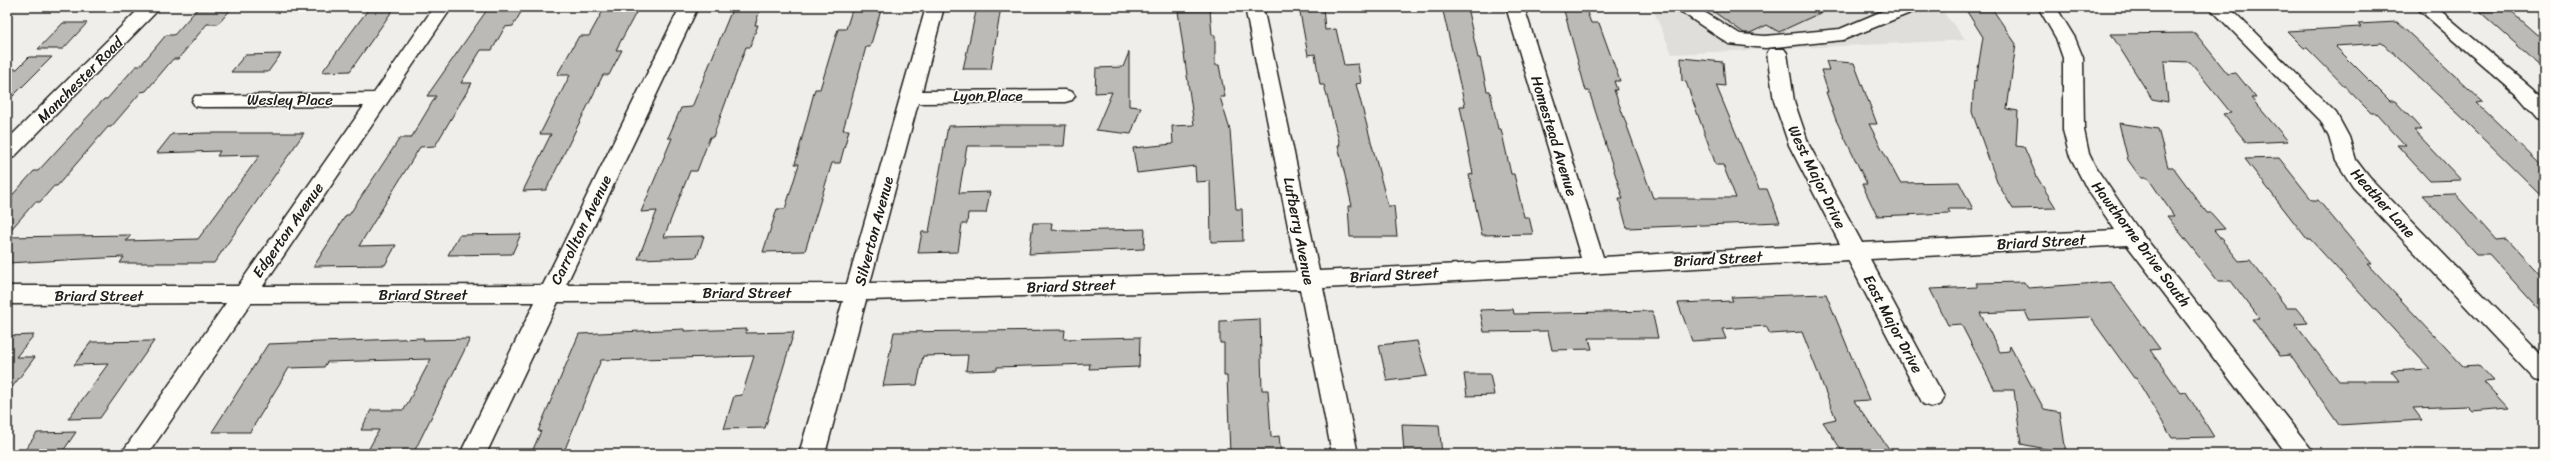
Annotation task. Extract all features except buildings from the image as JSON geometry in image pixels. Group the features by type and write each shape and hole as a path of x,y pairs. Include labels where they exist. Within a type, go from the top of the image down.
{"street":[{"name":"Manchester Road","path":"7,152 152,7"},
{"name":"Edgerton Avenue","path":"134,454 443,7"},
{"name":"Carrollton Avenue","path":"473,454 688,7"},
{"name":"Silverton Avenue","path":"812,454 935,7"},
{"name":"Lufberry Avenue","path":"1254,7 1345,454"},
{"name":"Homestead Avenue","path":"1515,7 1594,265"},
{"path":"1683,7 1736,40 1765,42 1843,34 1908,7"},
{"name":"Hawthorne Drive South","path":"2047,7 2062,31 2073,57 2075,80 2072,104 2073,134 2079,154 2090,175 2133,237 2302,454"},
{"name":"Heather Lane","path":"2218,7 2329,118 2339,137 2346,161 2361,182 2544,373"},
{"path":"2425,7 2526,93 2544,113"},
{"name":"West Major Drive","path":"1777,53 1784,101 1790,123 1853,252"},
{"name":"Lyon Place","path":"911,97 1065,96"},
{"name":"Wesley Place","path":"202,101 379,99"},
{"name":"Briard Street","path":"7,295 243,296 857,292 1309,280 2133,237"},
{"name":"East Major Drive","path":"1853,252 1932,397"}],"shaded area":[{"path":"1652,7 1939,7 1966,40 1672,54"}]}
